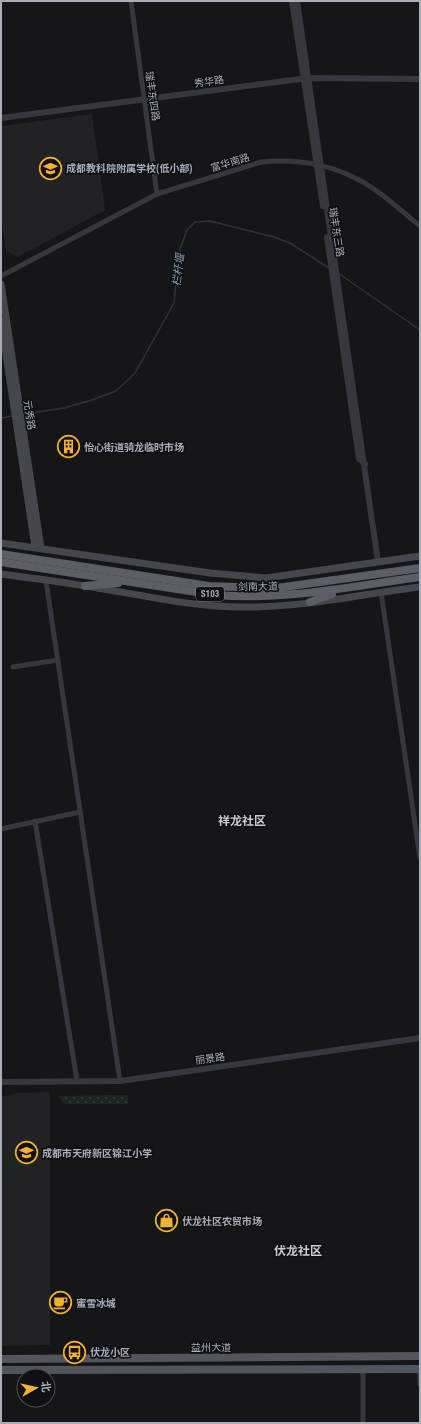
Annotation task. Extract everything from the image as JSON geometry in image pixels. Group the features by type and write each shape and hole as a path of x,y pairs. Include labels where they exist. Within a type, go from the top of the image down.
{"highway":[{"name":"剑南大道","path":"2,556 210,586 238,588 284,587 420,568"},
{"name":"剑南大道","path":"2,556 134,582 216,595 250,598 284,596 420,577"},
{"path":"85,586 134,582"},
{"path":"310,602 326,595 387,582"}],"main road":[{"name":"元秀路","path":"1,284 16,409"},
{"name":"元秀路","path":"1,321 19,422 38,548"},
{"path":"1,543 210,573 266,578 420,556"},
{"path":"1,574 85,586 185,604 217,607 260,607 310,602 420,587"},
{"name":"益州大道","path":"1,1359 420,1356"},
{"path":"1,1370 420,1369"}],"street":[{"name":"瑞丰东四路","path":"131,1 157,194"},
{"name":"瑞丰东三路","path":"292,1 306,78 365,464 378,562"},
{"name":"瑞丰东三路","path":"297,1 306,78"},
{"name":"秀华路","path":"1,118 306,78 420,79"},
{"name":"富华南路","path":"1,276 157,194 261,162 278,160 319,165 341,172 374,189 420,226"},
{"path":"46,581 120,1081"},
{"path":"381,592 420,858"},
{"path":"13,667 58,660"},
{"path":"1,829 80,812"},
{"path":"414,816 420,816"},
{"path":"35,821 78,1082"},
{"name":"丽景路","path":"1,1082 120,1081 420,1038"},
{"path":"363,1369 363,1423"},
{"path":"420,1369 420,1384"}],"shaded area":[{"name":"成都教科院附属学校(低小部)","path":"92,114 105,210 18,257 6,251 1,216 1,126"},
{"path":"50,1092 50,1345 1,1346 1,1097 16,1093"},
{"path":"128,1095 128,1104 65,1104 58,1096"},
{"path":"34,1151 37,1165 1,1174 1,1159"}],"waterway":[{"name":"栏杆堰","path":"24,414 64,408 92,400 116,391 135,373 174,303 179,252 187,230 195,222 210,221 274,237 290,243 329,268"},
{"name":"栏杆堰","path":"338,273 420,330"},
{"name":"栏杆堰","path":"1,418 12,416"}],"place":[{"name":"成都教科院附属学校(低小部)","path":"50,168"},
{"name":"怡心街道骑龙临时市场","path":"69,447"},
{"name":"成都市天府新区锦江小学","path":"26,1153"},
{"name":"伏龙社区农贸市场","path":"166,1221"},
{"name":"蜜雪冰城","path":"60,1303"},
{"name":"伏龙小区","path":"75,1352"}],"district":[{"name":"祥龙社区","path":"242,821"},
{"name":"伏龙社区","path":"298,1251"}]}
